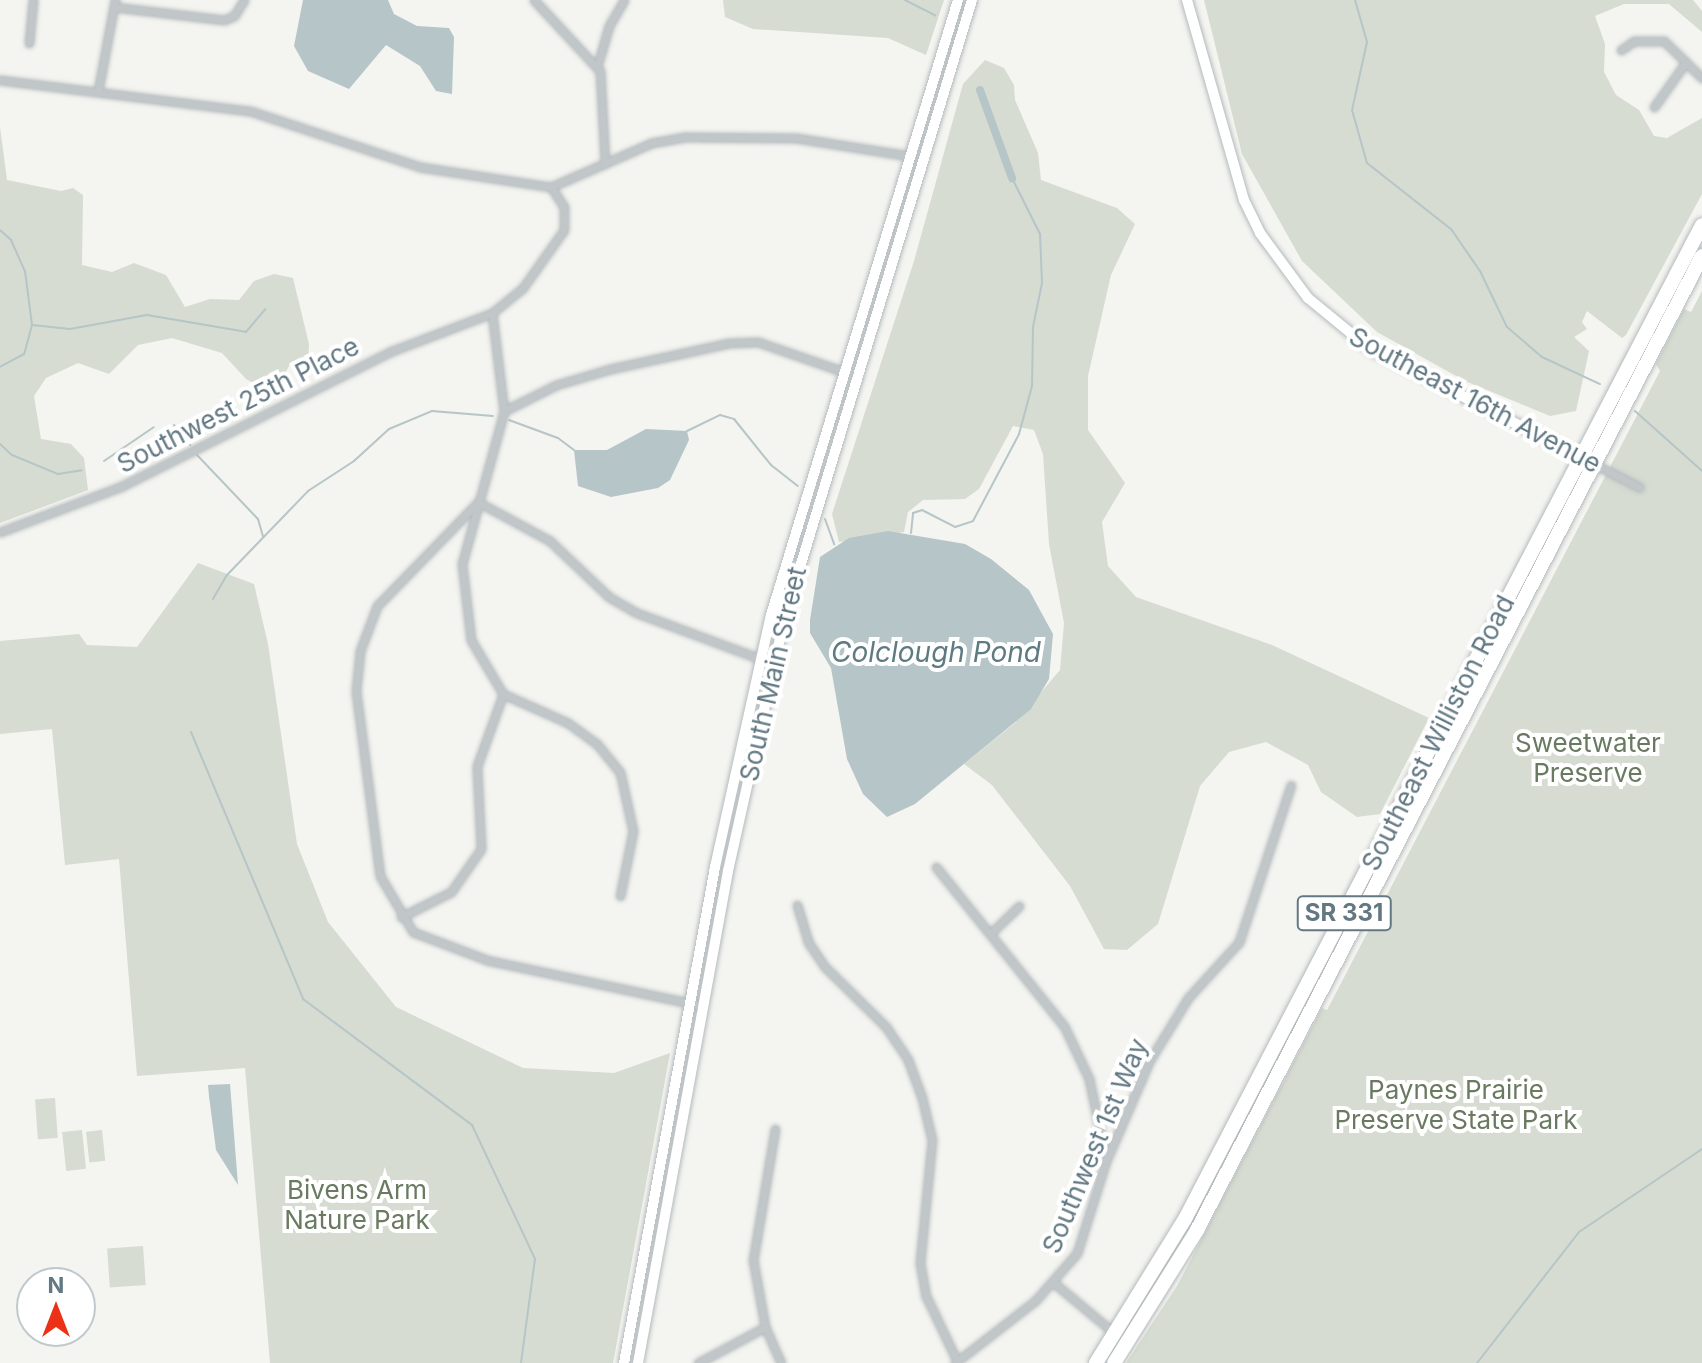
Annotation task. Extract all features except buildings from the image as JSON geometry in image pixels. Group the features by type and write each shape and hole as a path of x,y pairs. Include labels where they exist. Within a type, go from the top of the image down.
{"highway":[{"name":"Southeast Williston Road","path":"1096,1363 1123,1339 1192,1239 1402,817 1587,460 1702,225"},
{"name":"Southeast Williston Road","path":"1587,460 1702,256"},
{"name":"Southeast Williston Road","path":"1114,1363 1123,1339"}],"main road":[{"name":"South Main Street","path":"624,1363 689,1003 760,659 785,559 958,0"},
{"name":"South Main Street","path":"638,1363 703,1006 774,664 798,564 972,0"},
{"name":"Southeast 16th Avenue","path":"1187,0 1244,200 1260,233 1308,298 1370,349 1587,460"},
{"path":"910,156 923,162"},
{"path":"844,372 857,377"}],"street":[{"path":"29,43 33,0"},
{"path":"98,91 114,3 224,20 234,16 244,0"},
{"path":"534,0 597,67 604,83 605,164"},
{"path":"597,67 609,26 624,0"},
{"path":"1621,50 1634,41 1664,41 1702,78"},
{"path":"1654,107 1686,62"},
{"path":"0,80 250,111 420,167 551,187 651,143 686,137 796,138 910,156"},
{"name":"Southwest 25th Place","path":"0,532 120,487 392,351 492,313 522,289 564,230 564,207 551,187"},
{"path":"492,313 504,411 462,564 463,593 471,640 503,694 568,723 597,744 620,772 633,831 620,896"},
{"path":"504,411 597,373 729,343 758,342 844,372"},
{"name":"Southeast 16th Avenue","path":"1587,460 1639,487"},
{"path":"478,502 550,541 609,597 637,613 774,664"},
{"path":"478,502 377,606 360,651 356,691 368,814 380,876 401,917 413,932 450,948 510,965 703,1006"},
{"path":"401,917 451,892 481,849 477,766 503,694"},
{"name":"Southwest 1st Way","path":"956,1362 1054,1283 1084,1237 1106,1161 1150,1060 1188,998 1239,942 1291,785"},
{"path":"936,867 1042,994 1080,1057 1095,1099 1106,1161"},
{"path":"797,905 808,942 825,967 886,1027 908,1060 922,1098 932,1140 920,1263 926,1296 956,1362"},
{"path":"991,933 1019,906"},
{"path":"775,1129 753,1260 765,1327 781,1363"},
{"path":"1054,1283 1123,1339"},
{"path":"698,1363 765,1327"}],"green space":[{"path":"723,0 944,0 926,55 888,38 753,29 725,17"},
{"path":"1204,0 1693,0 1702,11 1702,32 1669,4 1624,4 1595,16 1605,44 1604,72 1616,95 1639,110 1654,136 1667,138 1702,118 1702,194 1626,335 1622,338 1587,311 1582,322 1587,329 1574,337 1589,351 1576,411 1550,416 1465,381 1377,332 1302,261 1242,154"},
{"path":"985,60 1004,68 1014,85 1015,100 1038,153 1041,180 1117,208 1135,224 1111,275 1088,376 1088,430 1125,483 1102,522 1108,566 1136,597 1272,645 1429,718 1380,814 1357,817 1321,792 1308,765 1266,742 1229,752 1200,786 1158,924 1127,950 1104,949 1070,886 992,785 964,764 1015,723 1060,670 1064,623 1049,544 1043,454 1034,430 1013,426 979,489 965,499 923,500 908,512 904,532 839,542 832,514 914,261 963,84"},
{"path":"0,127 7,180 61,191 73,188 83,195 82,265 112,272 134,263 166,275 185,307 210,299 239,300 254,281 274,274 293,278 309,344 308,366 290,364 278,387 264,389 246,379 222,353 172,338 138,345 109,374 78,363 46,378 34,396 41,439 71,444 84,458 88,490 0,523"},
{"path":"1702,291 1702,1363 1126,1363 1177,1286 1322,1008 1327,1010 1660,371 1656,364 1684,309 1691,312"},
{"name":"Bivens Arm Nature Park","path":"198,563 254,584 268,644 297,844 328,922 396,1007 523,1068 614,1073 670,1053 613,1363 270,1363 245,1068 137,1076 119,859 65,865 52,729 0,734 0,641 79,634 87,645 137,647"},
{"path":"55,1098 58,1138 38,1139 35,1099"},
{"path":"82,1130 86,1169 66,1171 62,1132"},
{"path":"102,1130 105,1161 89,1163 86,1132"},
{"path":"143,1246 146,1285 110,1287 107,1249"}],"water":[{"path":"303,0 388,0 394,14 417,26 449,28 454,37 452,94 436,91 420,66 386,45 349,89 308,71 294,46"},
{"path":"646,429 687,431 689,440 670,480 658,488 611,497 578,486 574,450 607,450"},
{"name":"Colclough Pond","path":"888,531 965,544 991,559 1029,590 1053,634 1049,679 1031,709 915,804 887,817 863,794 847,759 831,668 810,633 810,620 820,557 849,538"},
{"path":"230,1084 238,1185 216,1150 208,1085"}],"waterway":[{"path":"905,0 935,15"},
{"path":"1355,0 1367,42 1352,110 1367,163 1451,229 1480,271 1507,327 1542,357 1600,384"},
{"path":"980,90 1012,178"},
{"path":"911,533 913,513 922,510 955,527 973,521 1019,434 1032,386 1033,327 1042,283 1040,234 1012,178"},
{"path":"0,230 11,240 25,271 32,325 24,354 0,367"},
{"path":"32,325 70,329 147,315 246,332 265,309"},
{"path":"213,599 227,575 308,491 354,461 389,429 432,411 493,416"},
{"path":"1635,411 1702,471"},
{"path":"687,431 720,415 734,419 771,465 798,486"},
{"path":"509,420 558,438 574,450"},
{"path":"174,425 190,445"},
{"path":"104,461 154,427"},
{"path":"0,444 12,455 58,474 82,470"},
{"path":"197,455 258,519 263,536"},
{"path":"825,519 834,544"},
{"path":"191,732 303,999 472,1125 535,1259 521,1363"},
{"path":"1477,1363 1579,1232 1702,1149"}],"park label":[{"name":"Sweetwater Preserve","path":"1588,758"},
{"name":"Paynes Prairie Preserve State Park","path":"1456,1105"}]}
